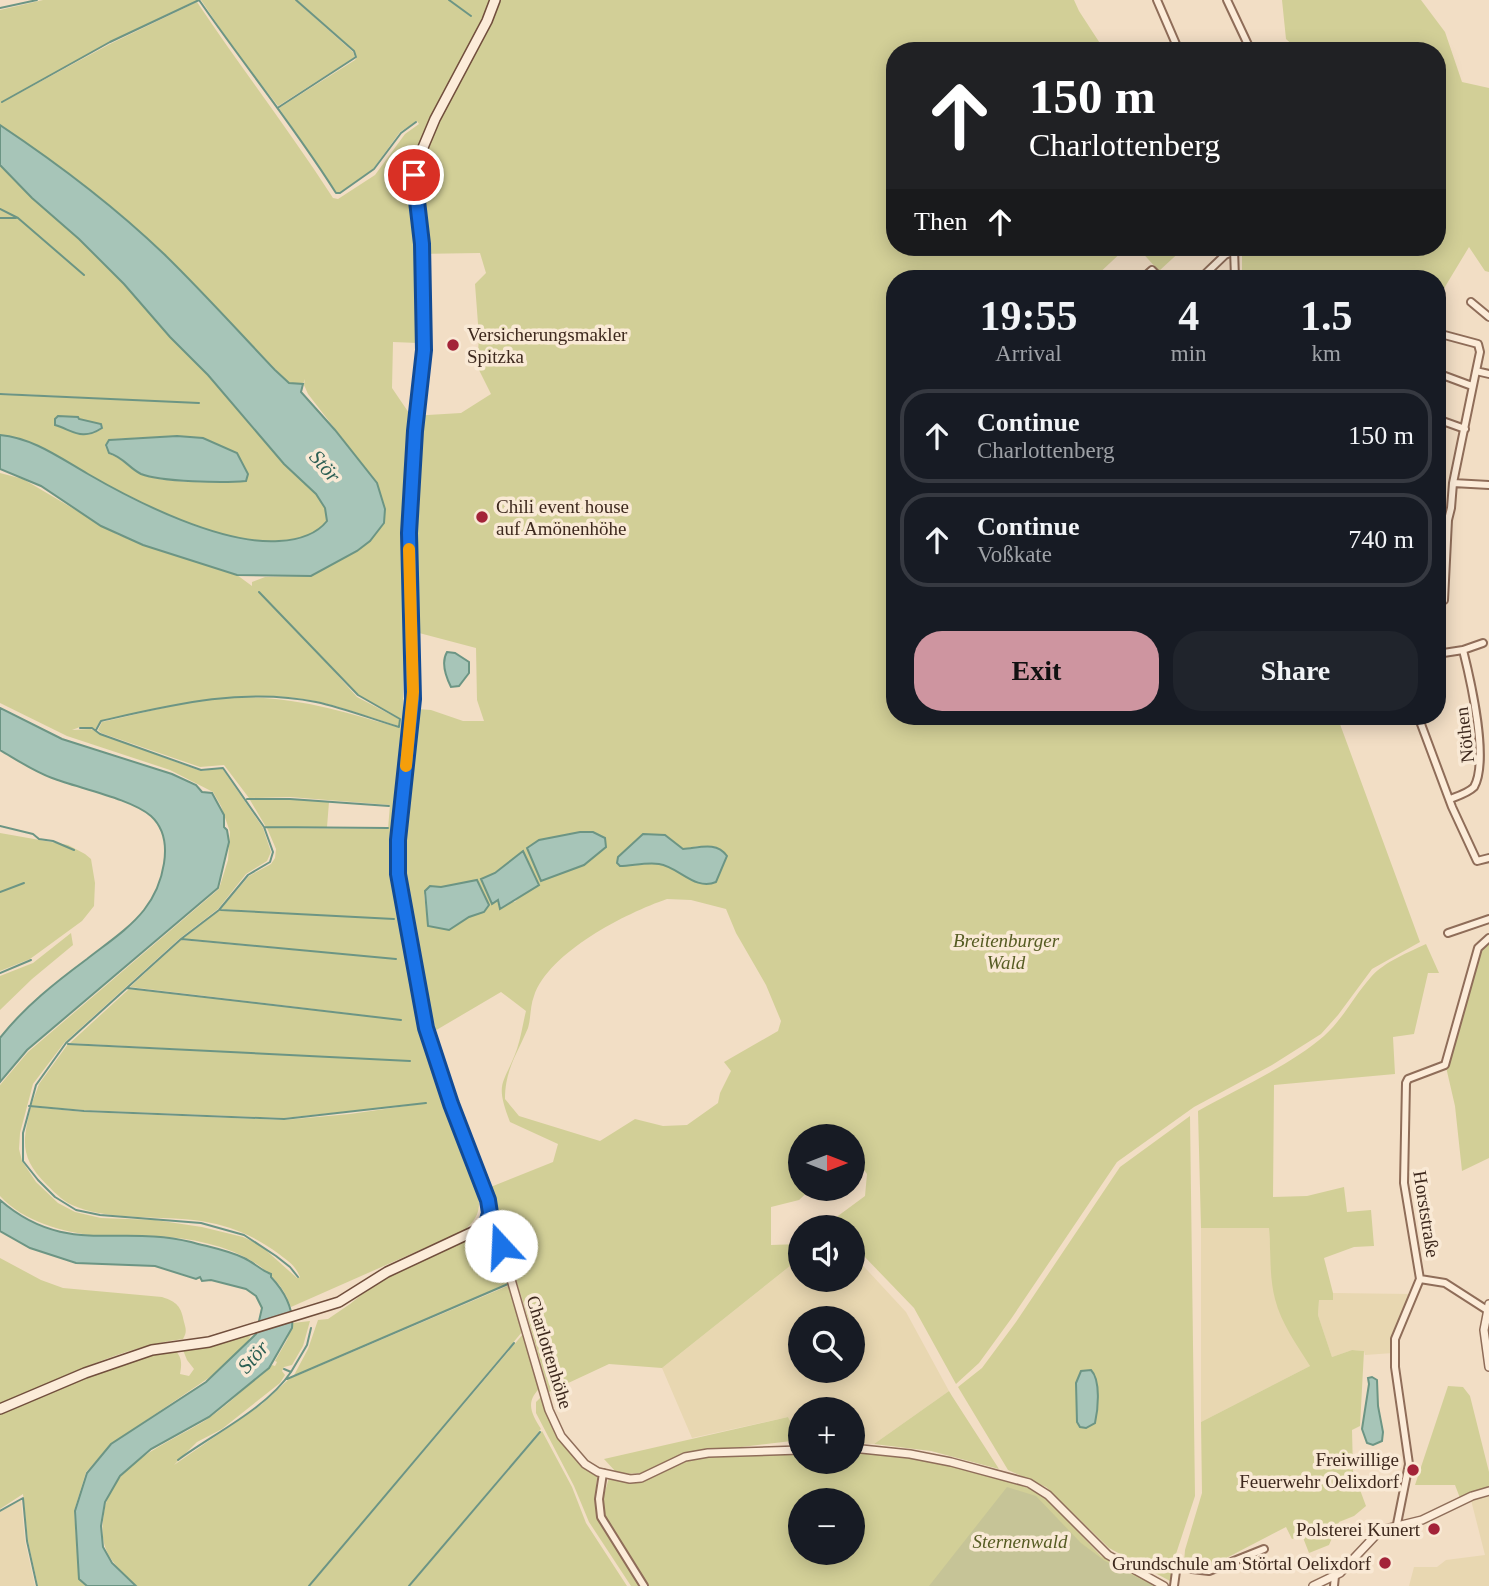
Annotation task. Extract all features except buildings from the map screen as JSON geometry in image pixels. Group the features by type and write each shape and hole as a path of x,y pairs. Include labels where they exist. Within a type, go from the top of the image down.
{"main road":[{"path":"0,1409 85,1373 152,1350 209,1342 344,1300 387,1272 480,1229 488,1220 488,1200 467,1148 426,1028 398,874 398,840 413,699 410,521 415,431 424,350 422,244 414,175 435,119 487,22 495,0"}],"street":[{"path":"1157,0 1175,42"},
{"path":"1227,0 1247,42"},
{"path":"1210,270 1225,256"},
{"path":"1471,302 1489,317"},
{"path":"1446,335 1478,344 1480,352 1453,483 1446,560"},
{"path":"1476,371 1489,374"},
{"path":"1446,376 1472,386"},
{"path":"1446,422 1465,429"},
{"path":"1453,483 1489,485"},
{"path":"1446,653 1483,643"},
{"name":"Nöthen","path":"1450,799 1474,788 1481,778 1485,763 1481,718 1463,650"},
{"path":"1421,725 1477,861 1489,858"},
{"path":"1448,933 1489,919"},
{"name":"Horststraße","path":"1397,1524 1409,1464 1395,1367 1395,1339 1420,1279 1404,1182 1406,1083 1408,1079 1445,1065 1478,948 1489,938"},
{"name":"Charlottenhöhe","path":"488,1220 495,1228 555,1424 561,1436 585,1464 605,1474"},
{"path":"1420,1279 1445,1283 1488,1307 1484,1340 1489,1367"},
{"path":"865,1449 951,1461 1029,1483 1048,1495 1108,1555 1164,1586"},
{"path":"644,1586 601,1517 599,1499 605,1474 630,1479 641,1478 685,1457 708,1453 788,1450"},
{"path":"1313,1586 1335,1576 1351,1563 1374,1536 1397,1524 1422,1520 1472,1496 1489,1491"},
{"path":"1174,1586 1177,1564 1209,1571 1264,1549"},
{"path":"1334,1586 1335,1576"}],"shaded area":[{"path":"1201,1228 1269,1228 1271,1265 1310,1366 1201,1422"},
{"path":"788,1268 788,1292 865,1292 865,1268 906,1312 949,1391 874,1444 865,1444 865,1397 788,1397 788,1417 692,1438 662,1368"},
{"path":"1333,1293 1412,1294 1395,1333 1393,1353 1365,1355 1364,1351 1352,1350 1332,1357 1318,1315 1319,1300 1332,1300"},
{"path":"1489,1494 1489,1586 1409,1586 1414,1567 1437,1567 1446,1560 1485,1555 1471,1500"},
{"path":"21,1500 25,1541 35,1586 0,1586 0,1512"}],"green space":[{"name":"Breitenburger Wald","path":"43,0 198,0 110,42 1,103 110,44 197,2 333,198 338,199 375,175 405,134 419,124 417,121 400,132 373,169 340,193 336,192 279,108 357,57 354,51 297,0 1074,0 1099,42 886,42 886,256 1117,256 1103,270 886,270 886,725 1340,725 1420,942 1372,969 1321,1034 1272,1065 1194,1107 1117,1162 1011,1319 979,1363 956,1384 914,1308 865,1257 865,1215 839,1215 858,1201 865,1201 865,1124 788,1124 788,1201 795,1201 771,1207 771,1245 788,1244 788,1268 662,1368 609,1364 549,1392 494,1211 462,1145 457,1141 479,1200 473,1221 463,1231 291,1307 282,1289 269,1274 254,1262 216,1246 157,1236 104,1237 84,1234 45,1224 20,1213 0,1196 0,1085 28,1052 219,889 228,860 230,832 213,792 170,770 67,736 0,703 0,473 23,479 118,535 237,575 252,586 252,582 265,577 311,576 370,541 384,523 377,483 308,394 304,385 305,379 303,384 289,383 162,252 74,177 0,125 0,10","holes":["480,253 486,273 475,284 479,337 477,366 491,394 461,413 411,416 392,388 393,342 418,343 416,254","404,629 476,648 477,700 484,721 463,721 431,710 403,708","307,641 358,695 401,719 400,728 316,706 274,699 252,697 204,700 234,697 261,696 288,697 336,706 399,726 399,719 357,697","165,707 102,722 98,730 101,733 200,767 224,765 249,798 290,797 390,805 388,829 267,828 276,849 275,858 271,864 249,876 221,909 393,919 220,910 182,939 394,959 181,940 130,987 389,1018 129,989 70,1043 406,1061 68,1044 39,1084 31,1106 284,1118 427,1103 284,1120 84,1112 31,1107 26,1130 26,1149 32,1166 65,1201 106,1214 186,1219 233,1229 279,1254 296,1269 300,1277 297,1278 260,1245 243,1237 155,1220 101,1218 75,1212 58,1203 36,1182 22,1161 19,1149 20,1133 33,1084 64,1043 179,939 218,909 246,874 267,861 271,852 263,828 222,768 201,771 100,734 91,729 72,730 80,727 95,729 101,721","643,834 656,835 683,849 716,847 725,862 718,878 701,883 670,867 657,863 629,866 618,857","495,873 539,884 515,902 498,900 492,903 481,880","471,882 489,905 484,912 469,917 449,930 428,926 424,895 430,886","667,899 691,900 726,909 736,933 766,985 781,1021 778,1031 724,1062 731,1071 718,1103 687,1125 663,1126 635,1119 600,1141 519,1116 505,1099 507,1079 528,1028 533,1000 542,980 555,964 572,950 611,924","501,992 526,1011 517,1049 503,1084 505,1109 510,1122 558,1144 553,1162 488,1188 462,1130 433,1032"]},
{"path":"201,0 295,0 353,52 355,57 278,106"},
{"path":"1282,0 1421,0 1445,32 1462,82 1489,88 1489,272 1485,271 1469,247 1446,285 1446,270 1242,270 1242,256 1446,256 1446,42 1289,42 1286,39"},
{"path":"0,165 124,284 170,337 208,375 284,464 316,494 325,508 327,522 311,534 292,540 256,540 232,536 155,509 46,450 23,440 0,435 0,394 196,403 0,393","holes":["58,416 78,416 79,419 101,424 103,428 90,434 78,434 55,425","177,436 203,438 237,453 248,474 246,481 163,480 137,472 109,454 105,446 109,439"]},
{"path":"1145,256 1175,256 1160,270"},
{"path":"250,800 329,802 327,827 266,827"},
{"path":"0,833 68,845 91,859 95,883 94,906 82,921 30,959 0,971"},
{"path":"71,933 73,945 0,1010 0,976 33,963"},
{"path":"1489,942 1489,1158 1462,1171 1455,1106 1446,1067 1481,949"},
{"path":"1426,944 1439,973 1428,973 1414,1034 1393,1037 1395,1074 1274,1085 1273,1197 1307,1196 1344,1187 1347,1212 1371,1210 1374,1246 1354,1247 1324,1258 1333,1300 1319,1300 1318,1315 1332,1357 1352,1350 1364,1351 1360,1426 1352,1430 1353,1471 1366,1506 1354,1516 1339,1522 1329,1545 1309,1553 1302,1535 1292,1539 1286,1527 1211,1566 1203,1567 1184,1562 1202,1493 1201,1422 1310,1366 1285,1325 1275,1299 1269,1228 1201,1228 1198,1111 1280,1067 1311,1047 1331,1029 1376,972"},
{"path":"1190,1116 1195,1496 1173,1563 1170,1581 1109,1548 1046,1487 1008,1470 958,1387 982,1368 1016,1322 1120,1167"},
{"path":"486,1232 492,1235 509,1283 293,1377 308,1349 318,1320 328,1319 391,1271"},
{"path":"0,1258 41,1280 63,1288 167,1299 175,1303 181,1312 186,1329 184,1337 113,1356 0,1404"},
{"path":"510,1285 522,1332 309,1586 137,1586 108,1555 103,1537 104,1513 109,1495 118,1480 144,1456 206,1420 272,1365 275,1366 293,1323 310,1321 303,1346 292,1365 284,1367 282,1371 285,1375 280,1383 222,1429 197,1442 174,1465 262,1404 289,1379"},
{"path":"251,1334 246,1347 210,1377 111,1444 86,1472 74,1511 79,1579 86,1586 38,1586 28,1541 23,1494 0,1509 0,1411 153,1351 174,1349 181,1360 180,1374 189,1376 194,1369 183,1350"},
{"path":"523,1334 539,1389 532,1399 531,1409 541,1429 409,1586 310,1586"},
{"path":"1448,1386 1463,1387 1470,1396 1489,1472 1489,1488 1460,1498 1455,1485 1415,1485"},
{"path":"949,1391 999,1469 931,1451 874,1444"},
{"path":"542,1396 551,1422 564,1445 597,1477 595,1498 599,1519 640,1586 631,1586 589,1522 574,1486 536,1413 536,1402"},
{"path":"788,1417 788,1441 683,1454 643,1473 616,1472 604,1459"},
{"path":"542,1431 572,1487 586,1523 627,1586 410,1586"},
{"path":"788,1454 788,1474 865,1474 865,1454 911,1457 956,1465 1029,1488 1046,1498 1101,1556 1159,1586 647,1586 603,1512 603,1498 609,1478 627,1483 643,1481 687,1461 709,1457"},
{"name":"Sternenwald","path":"1007,1487 1036,1496 1081,1543 1105,1561 1154,1586 929,1586"}],"water":[{"name":"Stör","path":"0,125 64,170 145,236 275,370 289,383 303,384 301,392 377,483 385,509 384,523 370,541 311,576 237,575 143,545 101,526 41,486 0,469 0,435 24,440 46,450 155,509 232,536 256,540 292,540 311,534 327,521 325,508 316,494 284,464 208,375 170,337 124,284 0,165"},
{"path":"58,416 78,417 101,424 102,428 89,434 78,434 55,425"},
{"path":"177,436 203,438 237,453 248,474 246,481 193,481 150,477 109,453 106,445 109,440"},
{"path":"447,652 455,653 469,662 469,673 459,686 451,687 447,679 444,665"},
{"path":"0,708 62,739 172,774 196,785 202,792 212,793 224,815 224,827 229,842 218,888 27,1050 0,1082 0,1038 41,996 138,917 156,889 165,850 159,826 142,810 118,799 45,775 0,750"},
{"path":"593,832 605,838 606,847 584,865 541,881 527,848 539,840"},
{"path":"643,834 665,835 683,849 707,846 723,851 727,856 716,882 708,884 694,881 659,864 620,866 617,863 618,857"},
{"path":"523,851 539,885 500,909 498,900 492,904 481,879 495,873"},
{"path":"477,880 489,905 484,912 469,917 449,930 428,926 425,891 430,886 441,887"},
{"name":"Stör","path":"0,1200 24,1217 47,1228 70,1234 165,1237 238,1255 271,1274 290,1307 292,1328 269,1368 209,1417 151,1449 120,1476 105,1502 101,1526 103,1547 112,1563 136,1586 87,1586 79,1579 75,1511 87,1473 111,1444 206,1382 256,1334 262,1308 256,1296 246,1289 211,1280 202,1281 200,1277 196,1279 155,1266 76,1263 30,1248 0,1231"},
{"path":"1091,1370 1096,1381 1097,1411 1095,1423 1086,1428 1080,1427 1077,1422 1076,1383 1081,1371"},
{"path":"1368,1378 1377,1380 1383,1432 1382,1441 1373,1445 1367,1443 1362,1429"}],"waterway":[{"path":"0,8 37,0"},
{"path":"199,0 336,193 340,193 374,169 401,133 416,122"},
{"path":"2,102 110,42 199,0"},
{"path":"279,107 356,57 354,51 296,0"},
{"path":"449,0 471,16"},
{"path":"0,209 18,218 84,275"},
{"path":"0,218 16,218"},
{"path":"0,394 199,403"},
{"path":"96,730 101,721 154,709 208,700 262,696 316,702 399,727 400,719 358,695 259,592"},
{"path":"80,728 92,728 100,734 201,770 223,768 264,827 273,852 270,862 248,875 219,910 181,939 66,1043 36,1085 23,1133 23,1161 55,1197 76,1210 100,1215 201,1223 244,1235 276,1256 298,1277"},
{"path":"247,799 290,799 389,806"},
{"path":"0,826 33,834 39,839 53,841 74,850"},
{"path":"264,827 388,828"},
{"path":"0,892 24,883"},
{"path":"221,910 394,919"},
{"path":"181,939 396,959"},
{"path":"0,973 31,960"},
{"path":"127,988 401,1020"},
{"path":"68,1044 410,1061"},
{"path":"29,1106 84,1111 284,1119 426,1103"},
{"path":"287,1379 508,1284"},
{"path":"284,1369 291,1372 307,1345 311,1328"},
{"path":"309,1586 514,1343"},
{"path":"178,1460 268,1398 291,1372"},
{"path":"409,1586 540,1432"},
{"path":"0,1511 23,1498 27,1541 37,1586"}],"slow traffic":[{"path":"406,766 413,692 409,549"}],"place":[{"name":"Versicherungsmakler Spitzka","path":"453,345"},
{"name":"Chili event house auf Amönenhöhe","path":"482,517"},
{"name":"Freiwillige Feuerwehr Oelixdorf","path":"1413,1470"},
{"name":"Polsterei Kunert","path":"1434,1529"},
{"name":"Grundschule am Störtal Oelixdorf","path":"1385,1563"}],"route":[{"path":"414,175 422,244 424,350 415,431 409,533 413,699 398,840 398,874 426,1028 451,1104 488,1200 488,1220 495,1228 501,1246"}]}
